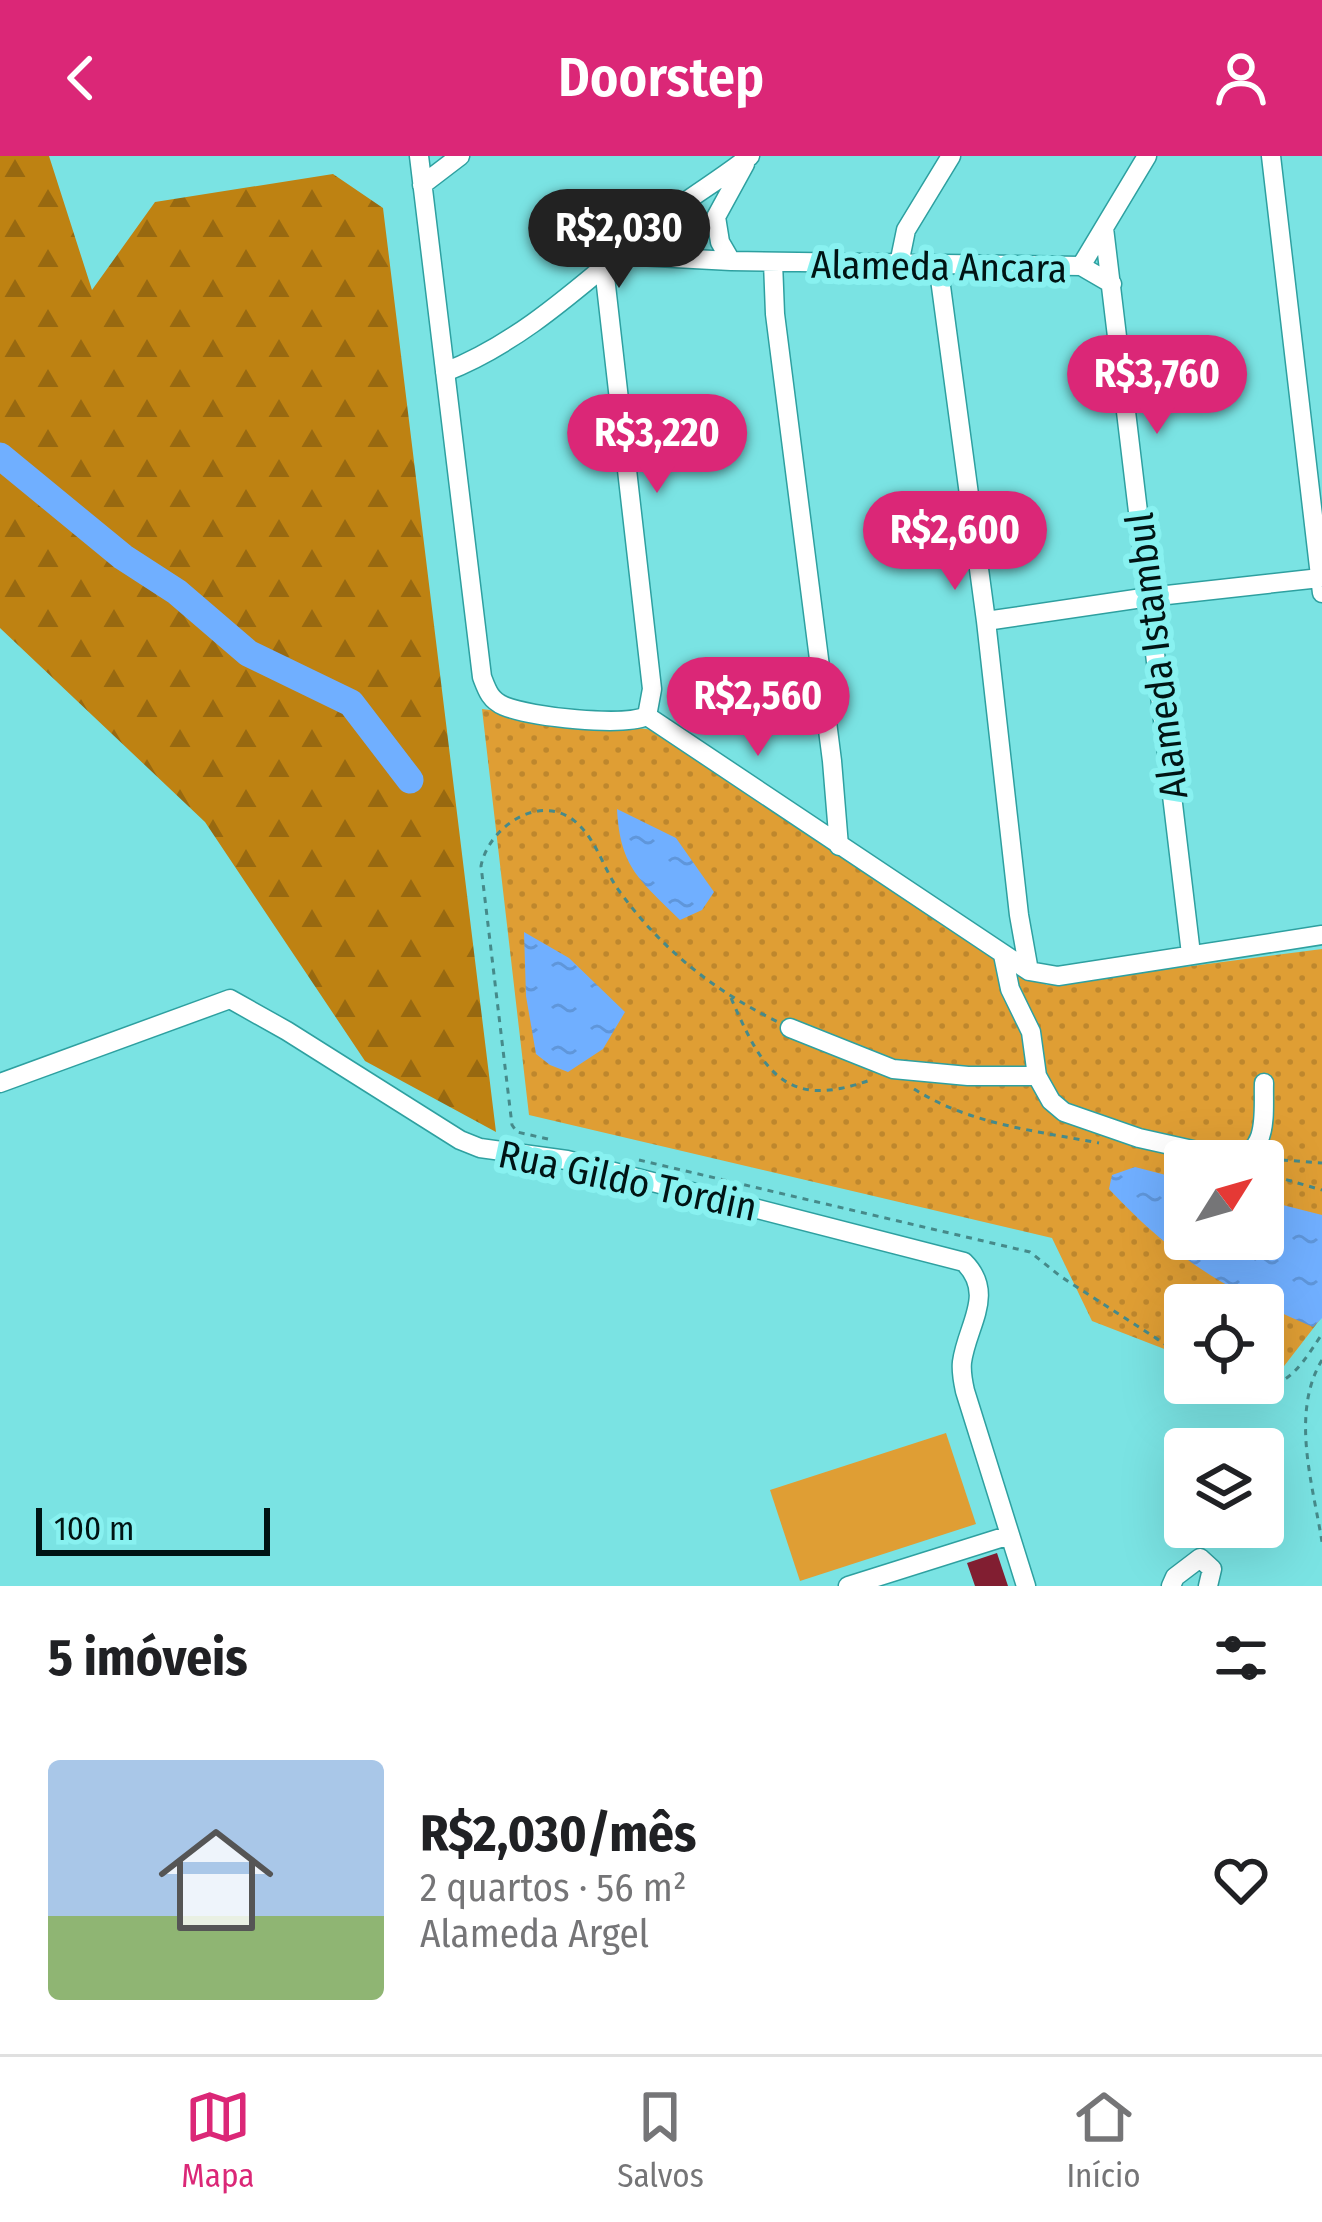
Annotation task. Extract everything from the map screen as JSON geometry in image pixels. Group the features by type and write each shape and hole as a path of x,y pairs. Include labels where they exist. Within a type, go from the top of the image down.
{"street":[{"path":"419,156 482,676 489,697 504,706 582,719 636,721 647,716"},
{"path":"422,185 460,156"},
{"path":"899,264 906,230 951,156"},
{"path":"1081,266 1147,156"},
{"path":"986,621 1148,597 1321,586 1270,156"},
{"path":"446,372 506,342 749,157"},
{"path":"731,262 720,242 716,217 749,157"},
{"name":"Alameda Istambul","path":"1104,228 1191,954"},
{"path":"612,262 652,688 647,716"},
{"name":"Alameda Ancara","path":"612,262 1081,266 1112,284"},
{"path":"773,262 775,314 839,846"},
{"path":"938,264 1029,971"},
{"path":"647,716 1029,971 1058,976 1322,935"},
{"path":"1000,954 1010,989 1031,1032 1041,1090 1064,1112 1164,1144"},
{"name":"Rua Gildo Tordin","path":"0,1083 230,999 460,1140 481,1148 567,1160 964,1262 980,1288 962,1364 964,1391 1027,1586"},
{"path":"790,1028 893,1069 1037,1076"},
{"path":"1260,1140 1264,1083"},
{"path":"848,1586 1010,1535"},
{"path":"1171,1586 1175,1577 1200,1558 1213,1569 1208,1586"}],"path":[{"path":"553,1140 514,1129 506,1094 481,866 489,843 502,826 532,814 561,813 571,818 587,834 617,888 665,948 730,996 790,1028"},
{"path":"730,996 760,1060 789,1085 823,1091 845,1088 893,1069 903,1081 948,1109 1100,1144"},
{"path":"636,1159 1030,1252 1164,1343"},
{"path":"1284,1160 1322,1163"},
{"path":"1284,1179 1322,1190"},
{"path":"1284,1382 1322,1334"},
{"path":"1322,1360 1310,1388 1306,1421 1322,1542"}],"shaded area":[{"path":"482,709 654,730 1047,985 1322,949 1322,1317 1284,1366 1284,1284 1164,1284 1164,1349 1092,1321 1052,1238 529,1115"},
{"path":"946,1433 976,1524 800,1581 770,1490"}],"green space":[{"path":"0,156 49,156 92,290 155,202 333,174 383,208 496,1132 365,1061 205,822 0,628"}],"water":[{"path":"617,809 676,838 714,892 702,910 680,920 643,883 622,846"},
{"path":"524,932 569,958 625,1012 603,1049 568,1072 536,1054 526,996"},
{"path":"1135,1167 1164,1175 1164,1241 1109,1189 1112,1175"},
{"path":"1284,1205 1322,1215 1322,1318 1313,1327 1284,1314 1284,1284 1225,1284 1189,1260 1284,1260"}],"building":[{"path":"997,1553 1008,1586 975,1586 967,1563"}],"waterway":[{"path":"0,456 123,557 177,592 248,653 351,703 410,780"}]}
